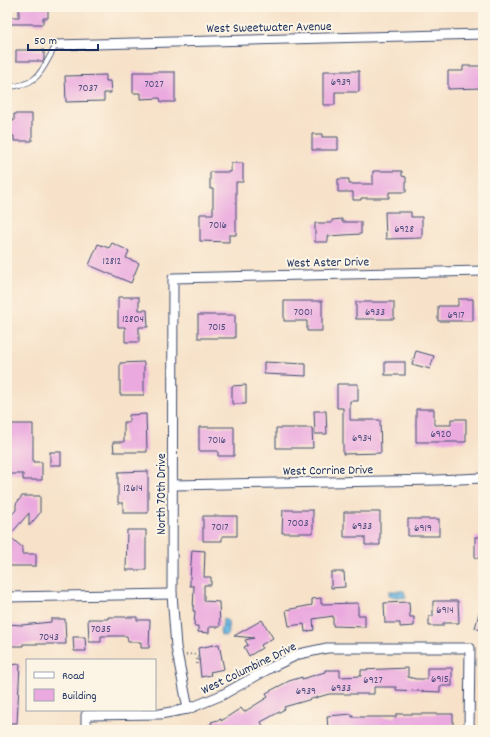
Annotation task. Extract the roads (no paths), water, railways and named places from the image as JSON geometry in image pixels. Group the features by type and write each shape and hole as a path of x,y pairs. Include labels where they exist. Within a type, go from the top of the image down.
{"street":[{"name":"West Sweetwater Avenue","path":"56,45 483,34"},
{"name":"West Aster Drive","path":"173,278 483,271"},
{"name":"North 70th Drive","path":"173,278 174,485 172,594 176,647 188,709"},
{"name":"West Corrine Drive","path":"174,485 483,478"},
{"path":"7,597 172,594"},
{"name":"West Columbine Drive","path":"86,730 86,715 160,714 188,709 222,696 270,668 300,654 327,648 470,648 469,730"}],"lane":[{"path":"7,87 19,86 31,82 40,75 56,45"}],"water":[{"path":"389,591 404,591 406,598 389,596"},
{"path":"223,619 228,621 229,633 225,636 221,635 220,629 222,628"}]}
